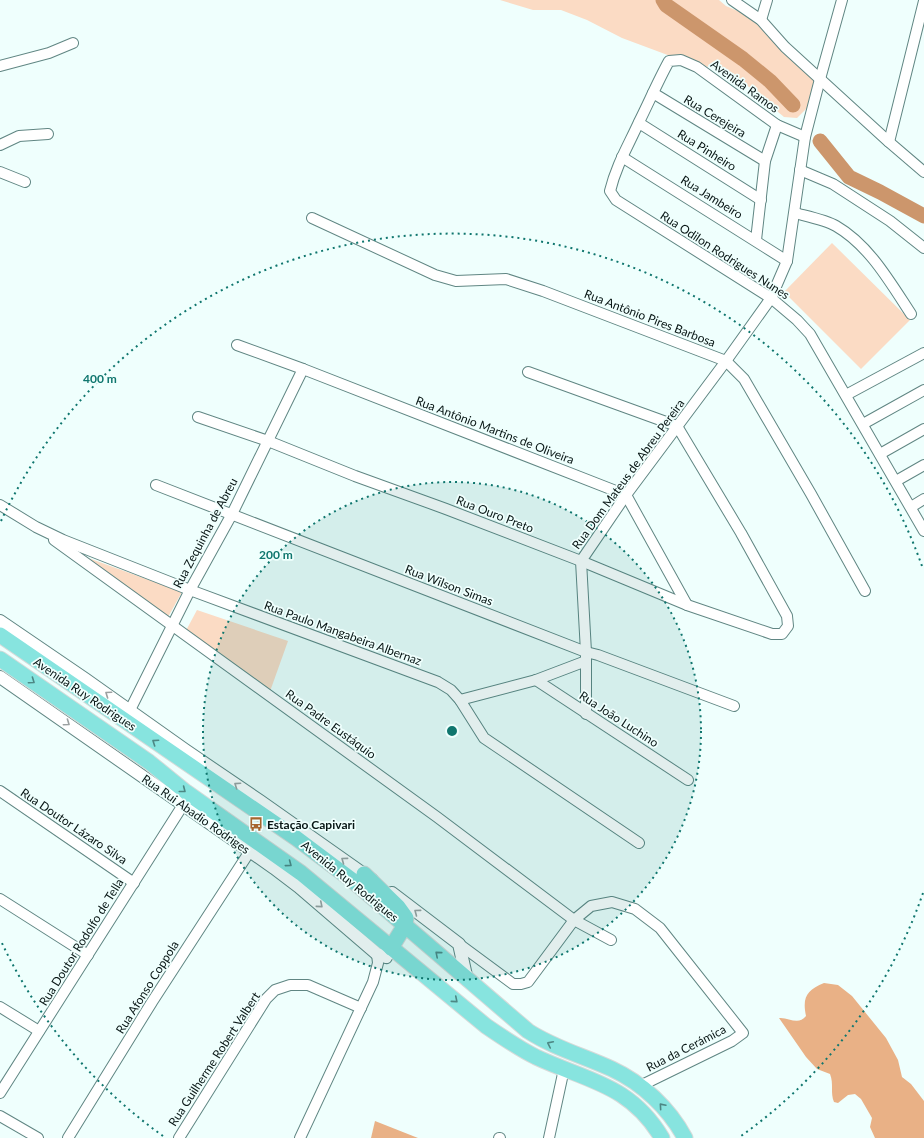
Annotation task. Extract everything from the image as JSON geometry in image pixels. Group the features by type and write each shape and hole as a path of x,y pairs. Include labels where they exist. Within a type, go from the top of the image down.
{"main road":[{"name":"Avenida Ruy Rodrigues","path":"0,636 296,838 337,868 516,1022 541,1040 613,1070 640,1086 655,1098 664,1108 685,1138"},
{"name":"Avenida Ruy Rodrigues","path":"0,659 149,762 186,792 284,860 385,953 486,1026 524,1051 564,1069 604,1084 626,1098 646,1116 662,1138"},
{"path":"364,874 398,907 406,918 405,925 385,953"}],"street":[{"path":"732,0 761,20 785,47 924,172"},
{"path":"761,20 767,0"},
{"name":"Rua Dom Mateus de Abreu Pereira","path":"586,714 586,656 581,561 626,495 768,303 787,261 805,137 842,0"},
{"path":"889,142 924,1"},
{"path":"0,66 49,53 73,43"},
{"name":"Avenida Ramos","path":"669,61 681,60 697,67 777,125 805,137"},
{"name":"Rua Odilon Rodrigues Nunes","path":"669,61 614,174 610,191 616,200 770,298 797,320 810,334 911,506 924,531"},
{"name":"Rua Cerejeira","path":"653,93 765,161"},
{"name":"Rua Pinheiro","path":"639,122 761,200"},
{"path":"756,240 765,161 777,125"},
{"path":"0,145 19,136 48,134"},
{"name":"Rua Jambeiro","path":"622,157 756,240 787,261"},
{"path":"800,170 833,184 890,221 924,248"},
{"path":"0,172 25,182"},
{"path":"795,213 835,225 857,242 881,268 911,314"},
{"name":"Rua Antônio Pires Barbosa","path":"312,218 448,280 506,279 543,291 726,361 744,379 865,591"},
{"name":"Rua Antônio Martins de Oliveira","path":"237,345 303,369 626,495"},
{"path":"846,396 924,353"},
{"name":"Rua Zequinha de Abreu","path":"130,710 190,590 232,514 303,369"},
{"path":"528,372 677,426"},
{"path":"863,424 924,390"},
{"name":"Rua Ouro Preto","path":"198,417 268,441 355,476 446,509 581,561 687,605 772,634 782,634 788,626 787,616 742,533 677,426"},
{"path":"880,454 924,429"},
{"path":"896,481 924,465"},
{"name":"Rua Wilson Simas","path":"156,485 586,656 598,655 734,706"},
{"path":"626,495 687,605"},
{"path":"911,506 924,499"},
{"name":"Rua Paulo Mangabeira Albernaz","path":"0,505 36,528 63,540 190,590 438,682 451,690 460,700 484,738 640,843"},
{"name":"Rua Padre Eustáquio","path":"36,528 437,817 574,920 611,940"},
{"path":"0,621 387,890 513,984 528,982 574,920"},
{"path":"460,700 536,680 586,656"},
{"name":"Rua Rui Abadio Rodriges","path":"0,677 250,851 385,953"},
{"name":"Rua João Luchino","path":"536,680 688,780"},
{"name":"Rua Doutor Lázaro Silva","path":"0,791 134,882"},
{"name":"Rua Doutor Rodolfo de Tella","path":"0,1093 183,805"},
{"name":"Rua Afonso Coppola","path":"68,1138 152,1002 250,851"},
{"path":"0,899 88,954"},
{"name":"Rua da Cerámica","path":"574,920 591,906 612,902 635,909 660,928 743,1033 732,1041 640,1086"},
{"path":"459,944 467,980"},
{"path":"300,1138 373,982 378,963 385,953"},
{"name":"Rua Guilherme Robert Valbert","path":"179,1138 266,999 275,990 290,985 308,985 361,1008"},
{"path":"0,1007 39,1032"},
{"path":"549,1138 564,1069"},
{"path":"0,1116 38,1138"}],"shaded area":[{"path":"500,0 719,0 726,6 740,12 762,27 811,72 815,85 814,98 797,118 784,117 758,97 749,87 727,72 715,68 685,63 622,38 587,20 561,10 533,10"},
{"path":"832,243 910,320 861,369 784,292"},
{"path":"80,555 182,592 168,617"},
{"path":"197,610 288,641 268,697 182,638"},
{"path":"824,983 838,985 852,996 886,1038 898,1060 902,1077 911,1084 924,1101 924,1138 875,1138 870,1127 872,1118 861,1099 855,1094 848,1095 838,1103 834,1102 830,1074 817,1069 806,1057 779,1018 797,1021 803,1019 806,1016 805,999 807,995 813,988"},
{"path":"375,1121 418,1138 371,1138"}],"waterway":[{"path":"663,0 666,5 743,59 770,81 793,105"},
{"path":"820,141 849,177 924,216"}],"place":[{"name":"Estação Capivari","path":"256,824"}]}
